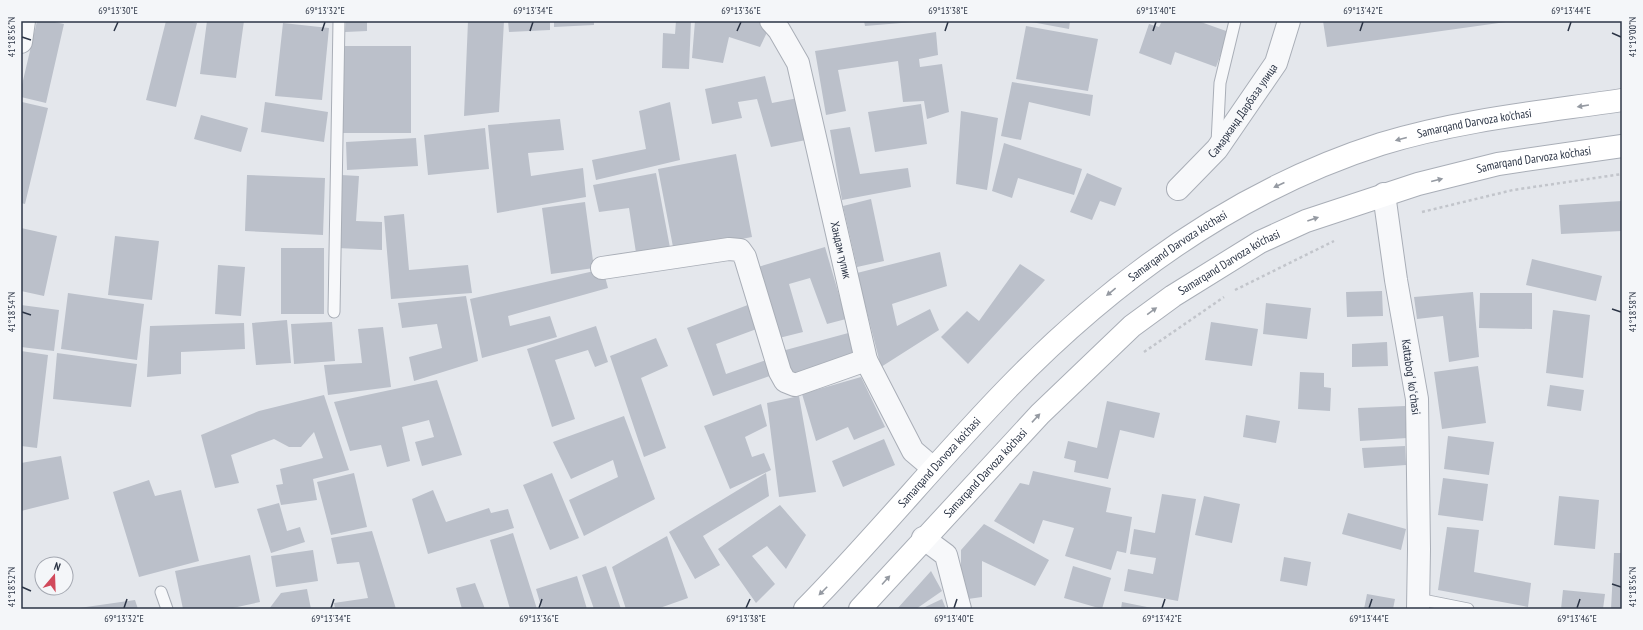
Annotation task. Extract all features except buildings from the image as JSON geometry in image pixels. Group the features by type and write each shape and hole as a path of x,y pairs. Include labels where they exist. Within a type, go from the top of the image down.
{"main road":[{"name":"Samarqand Darvoza ko'chasi","path":"805,609 840,574 933,468 1009,387 1098,303 1124,282 1183,240 1272,188 1381,144 1489,119 1622,100"},
{"name":"Samarqand Darvoza ko‘chasi","path":"860,609 923,538 1040,414 1132,326 1173,296 1260,242 1306,221 1384,194 1498,164 1622,146"}],"street":[{"path":"21,42 24,21"},
{"name":"Хандам тупик","path":"771,21 779,30 798,63 866,360 913,451 933,468"},
{"name":"Самарканд Дарбаза улица","path":"1178,189 1217,149 1276,63 1290,21"},
{"name":"Kattabogʻ koʻchasi","path":"1384,194 1389,220 1396,280 1417,399 1420,549 1418,604"},
{"path":"602,268 729,249 740,250 745,257 780,372 785,382 795,385 866,360"},
{"path":"923,538 946,555 960,609"}],"lane":[{"path":"334,312 339,21"},
{"path":"1217,149 1220,83 1235,21"},
{"path":"161,592 167,609"},
{"path":"1418,604 1468,609"}],"path":[{"path":"1389,220 1514,190 1622,174"},
{"path":"1232,292 1336,240"},
{"path":"1139,356 1225,296"}]}
